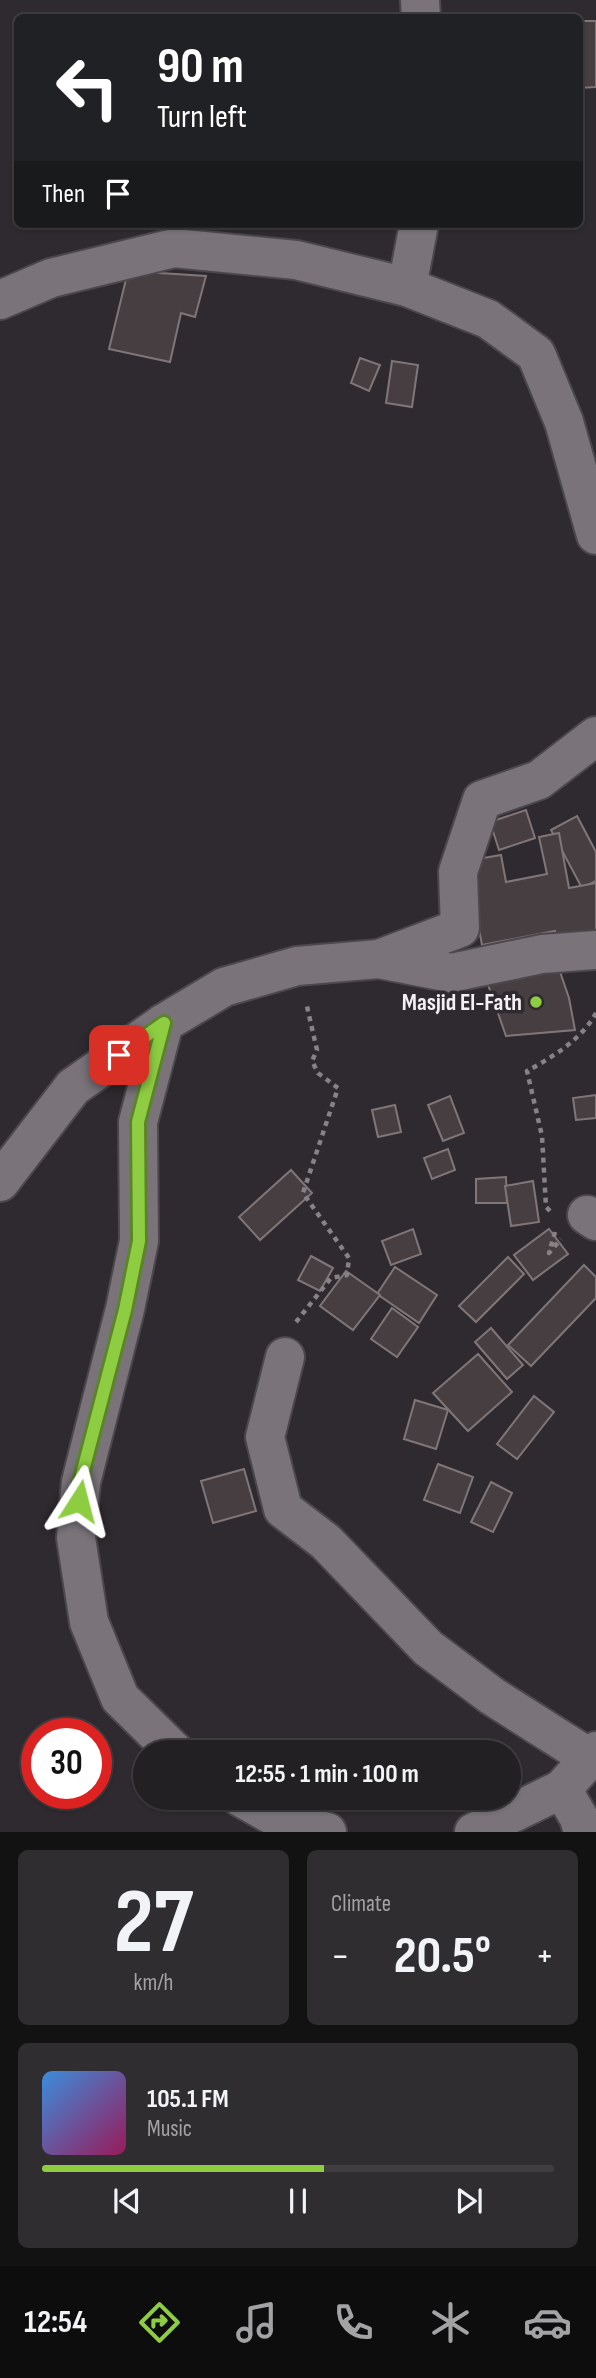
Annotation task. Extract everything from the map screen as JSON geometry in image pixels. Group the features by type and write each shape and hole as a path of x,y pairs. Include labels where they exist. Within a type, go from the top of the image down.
{"street":[{"path":"407,286 418,228"},
{"path":"0,300 51,278 174,248 296,260 407,286 488,319 536,354 564,422 596,535"},
{"path":"379,959 460,928 458,872 482,800 539,780 596,736"},
{"path":"0,1182 74,1087 164,1023 224,987 297,966 379,959 451,973 542,954 596,950"},
{"path":"163,1740 120,1698 89,1622 76,1538 80,1482 125,1310 139,1241 138,1122 164,1023"},
{"path":"285,1357 265,1437 283,1509 326,1542 428,1648 492,1696 592,1754 562,1789 474,1832"},
{"path":"562,1789 579,1818 583,1832"},
{"path":"263,1810 281,1820 327,1832"}],"path":[{"path":"285,1357 297,1320 331,1278 347,1275 349,1258 303,1193 338,1088 318,1073 312,1061 317,1050 297,966"},
{"path":"574,1218 546,1207 542,1136 527,1071 552,1057 590,1024 596,1013"},
{"path":"574,1218 573,1225 549,1253 550,1243 574,1218"}],"building":[{"path":"583,21 596,21 596,87 583,88"},
{"path":"128,271 206,276 195,317 181,313 170,362 109,349"},
{"path":"360,358 380,365 369,391 351,383"},
{"path":"392,361 418,365 412,407 386,403"},
{"path":"526,810 535,838 499,850 490,822"},
{"path":"577,816 596,852 596,881 582,888 551,830"},
{"path":"559,833 569,888 596,883 596,930 557,938 555,931 482,945 466,861 501,855 506,882 547,874 539,837"},
{"path":"558,966 569,998 575,1030 506,1036 486,979"},
{"path":"596,1095 596,1118 576,1120 573,1098"},
{"path":"450,1096 464,1133 443,1141 428,1105"},
{"path":"395,1105 401,1132 378,1137 372,1110"},
{"path":"448,1149 455,1170 432,1179 424,1158"},
{"path":"291,1170 312,1193 260,1240 239,1217"},
{"path":"506,1177 507,1203 476,1203 476,1179"},
{"path":"533,1181 539,1222 511,1226 505,1186"},
{"path":"413,1229 421,1254 391,1265 382,1241"},
{"path":"549,1229 568,1254 533,1280 514,1255"},
{"path":"311,1256 333,1268 320,1291 298,1280"},
{"path":"508,1257 524,1274 476,1322 459,1306"},
{"path":"584,1265 596,1277 596,1298 531,1366 508,1345"},
{"path":"395,1267 437,1295 419,1323 377,1294"},
{"path":"346,1271 380,1295 353,1330 320,1306"},
{"path":"392,1308 418,1327 397,1357 371,1339"},
{"path":"491,1328 523,1365 507,1379 475,1342"},
{"path":"478,1354 512,1392 468,1431 433,1393"},
{"path":"534,1396 554,1412 517,1459 497,1444"},
{"path":"415,1400 448,1410 436,1449 404,1439"},
{"path":"438,1464 473,1477 460,1513 424,1500"},
{"path":"244,1469 256,1511 213,1523 201,1481"},
{"path":"491,1482 512,1493 493,1532 471,1522"}],"place":[{"name":"Masjid El-Fath","path":"536,1002"}],"route":[{"path":"79,1501 80,1482 125,1310 139,1241 138,1122 164,1023 119,1055"}]}
